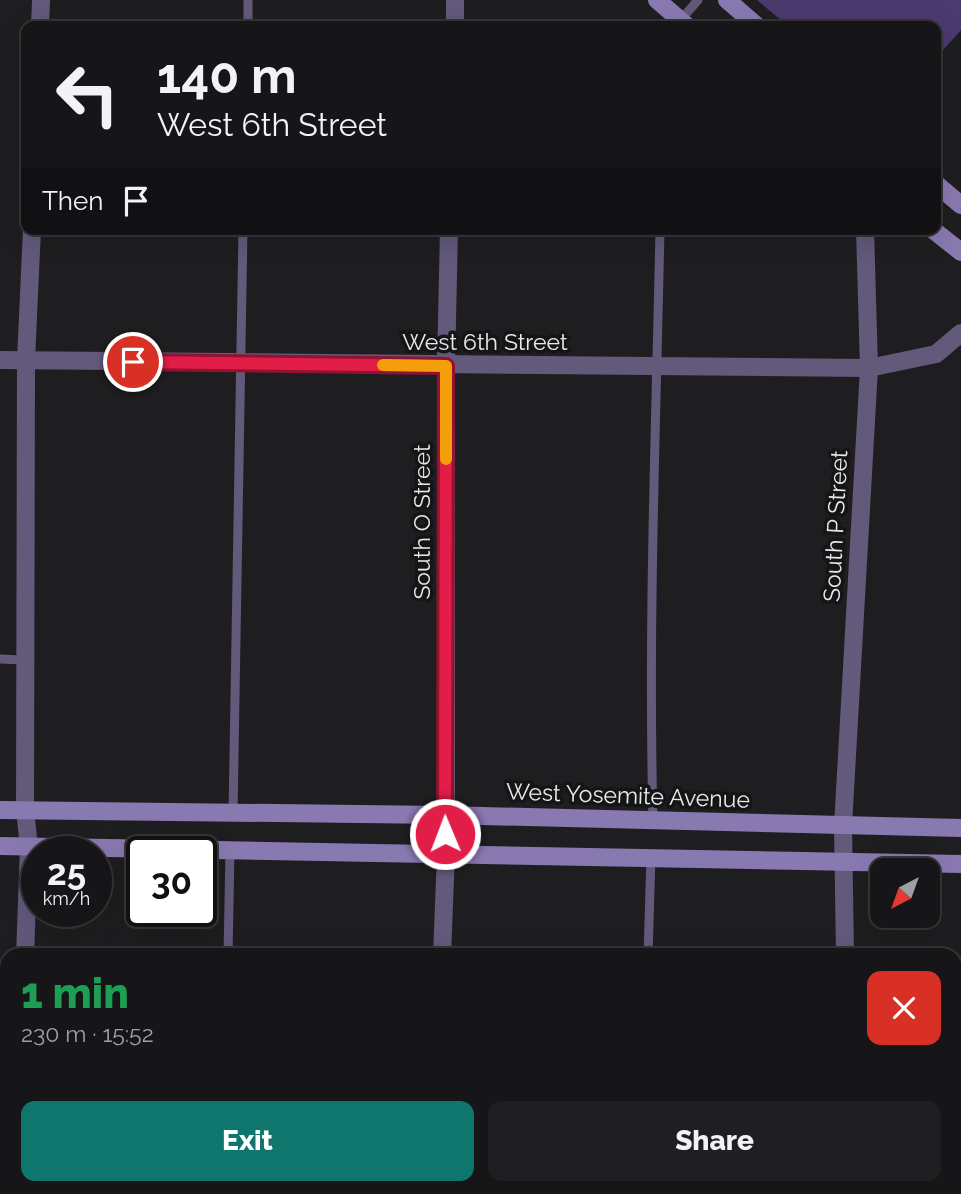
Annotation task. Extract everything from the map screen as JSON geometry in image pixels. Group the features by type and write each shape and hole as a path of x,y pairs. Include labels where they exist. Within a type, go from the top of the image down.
{"main road":[{"path":"657,0 678,21"},
{"path":"727,0 751,21"},
{"path":"941,188 961,205"},
{"path":"940,235 961,252"},
{"name":"West Yosemite Avenue","path":"0,810 444,815 961,828"},
{"path":"0,846 21,847"},
{"path":"112,848 961,864"}],"street":[{"path":"40,21 41,0"},
{"path":"454,21 455,0"},
{"path":"28,836 25,810 24,660 26,360 32,235"},
{"name":"South O Street","path":"442,948 446,853 446,366 449,235"},
{"name":"South P Street","path":"845,948 843,826 869,368 864,235"},
{"name":"West 6th Street","path":"0,360 869,368 936,355 961,333"},
{"path":"25,948 26,927"}],"lane":[{"path":"248,0 248,21"},
{"path":"683,21 698,0"},
{"path":"233,814 243,235"},
{"path":"653,820 652,527 659,367 660,235"},
{"path":"0,659 24,660"},
{"path":"228,948 230,849"},
{"path":"648,948 651,856"}],"shaded area":[{"path":"757,0 961,0 961,30 941,52 941,21 782,21"}],"slow traffic":[{"path":"383,365 446,366 446,459"}],"route":[{"path":"133,362 446,366 445,834"}]}
